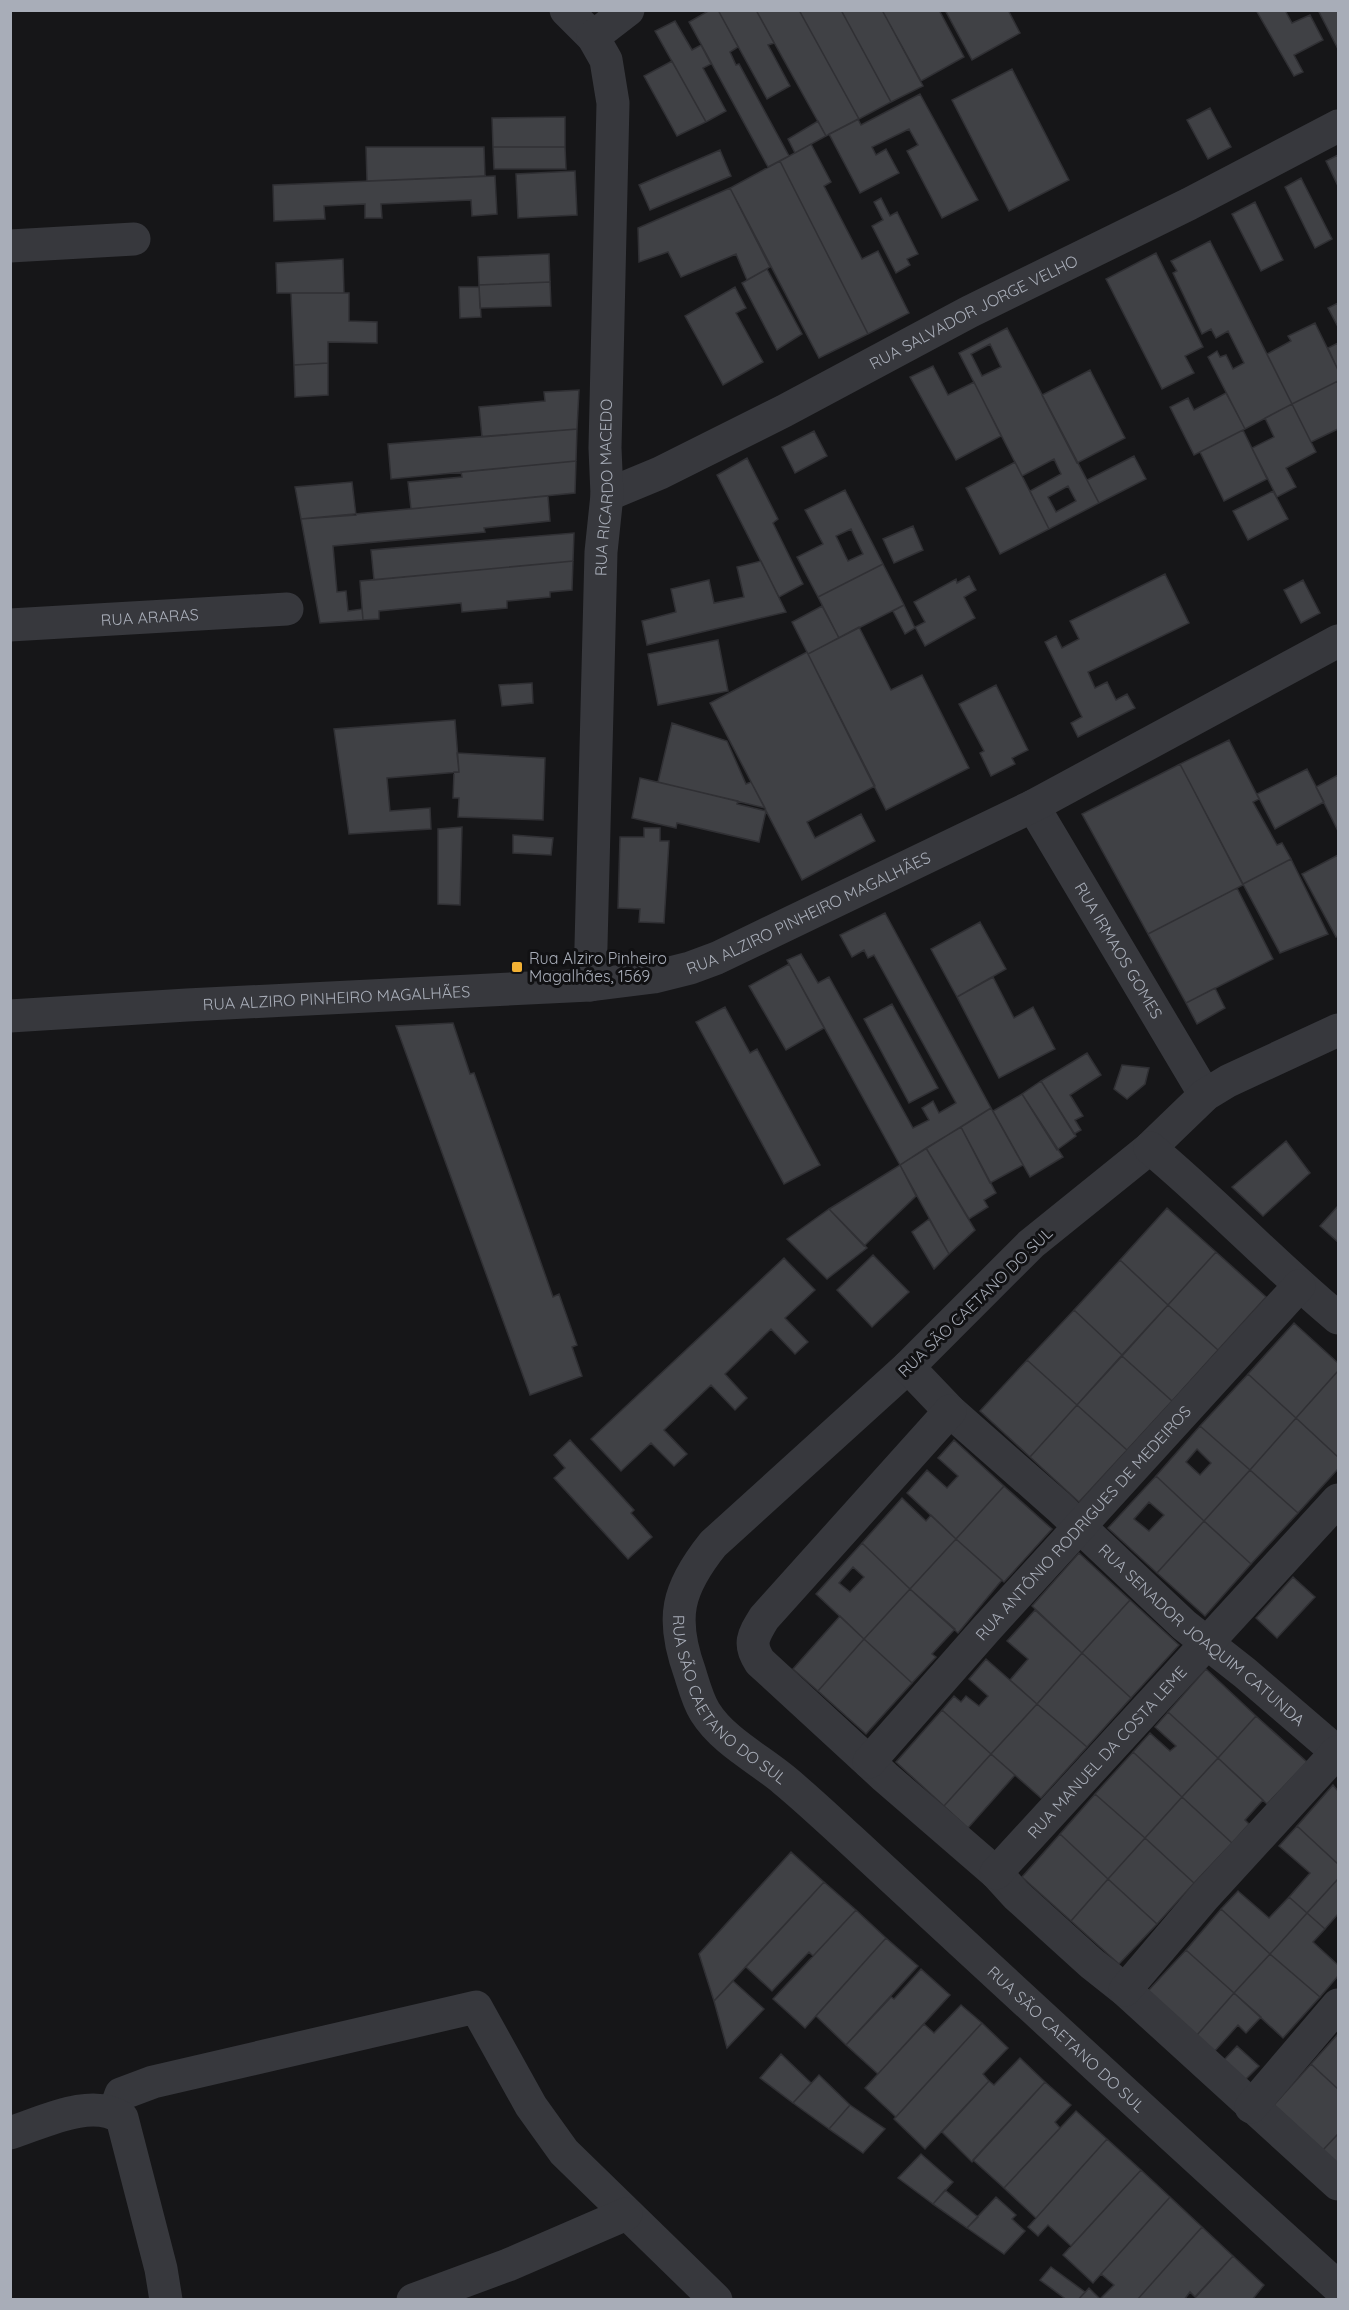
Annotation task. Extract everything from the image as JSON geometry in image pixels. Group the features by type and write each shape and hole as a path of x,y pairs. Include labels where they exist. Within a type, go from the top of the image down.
{"street":[{"name":"RUA RICARDO MACEDO","path":"566,10 593,37 606,60 613,103 605,448 607,495 602,552 590,986"},
{"path":"593,37 627,10"},
{"name":"RUA SALVADOR JORGE VELHO","path":"607,495 660,472 784,411 969,312 1189,204 1338,126"},
{"path":"10,246 134,238"},
{"name":"RUA ARARAS","path":"10,626 287,609"},
{"name":"RUA ALZIRO PINHEIRO MAGALHÃES","path":"10,1017 187,1005 590,986 654,977 690,968 717,958 1034,806 1338,641"},
{"name":"RUA IRMAOS GOMES","path":"1034,806 1205,1095"},
{"name":"RUA SÃO CAETANO DO SUL","path":"1338,1029 1228,1081 1205,1095 1150,1148 1030,1244 908,1367 713,1544 692,1571 681,1595 679,1636 706,1713 731,1740 784,1779 1101,2073 1338,2287"},
{"path":"1150,1148 1197,1187 1283,1267 1299,1286 1338,1318"},
{"name":"RUA ANTÔNIO RODRIGUES DE MEDEIROS","path":"869,1762 1299,1286"},
{"name":"RUA SENADOR JOAQUIM CATUNDA","path":"908,1367 950,1411 1080,1527 1184,1625 1208,1642 1338,1752"},
{"path":"950,1411 764,1618 752,1636 753,1651 760,1662 869,1762 996,1873 1033,1910 1125,1990 1338,2184"},
{"name":"RUA MANUEL DA COSTA LEME","path":"996,1873 1338,1500"},
{"path":"1125,1990 1204,1897 1338,1752"},
{"path":"1251,2107 1338,2005"},
{"path":"114,2113 121,2094 153,2082 476,2007 531,2106 564,2152 716,2300"},
{"path":"10,2133 77,2112 99,2110 114,2113 122,2118 133,2153 161,2269 166,2300"},
{"path":"413,2300 508,2265 626,2214"}],"building":[{"path":"710,10 718,10 738,47 730,52 736,65 739,64 789,156 768,167 689,22"},
{"path":"718,10 756,10 774,43 768,45 790,86 767,99"},
{"path":"756,10 799,10 859,119 826,136"},
{"path":"799,10 841,10 891,102 859,119"},
{"path":"841,10 882,10 923,86 891,102"},
{"path":"882,10 939,10 964,57 921,81"},
{"path":"945,10 1008,10 1020,33 972,60"},
{"path":"1256,10 1289,10 1286,12 1292,23 1310,15 1323,40 1294,55 1303,72 1294,76"},
{"path":"1318,10 1338,10 1338,49"},
{"path":"675,21 692,50 701,45 711,64 703,68 726,111 706,122 655,31"},
{"path":"672,61 706,122 677,136 644,76"},
{"path":"1012,69 1069,180 1009,211 952,100"},
{"path":"920,94 978,200 942,218 907,151 918,145 909,129 872,147 876,155 886,149 899,173 860,193 829,134 858,119 861,125"},
{"path":"1210,108 1231,147 1208,159 1187,120"},
{"path":"565,117 565,147 493,147 492,118"},
{"path":"818,121 826,136 795,153 788,139"},
{"path":"811,144 831,182 824,186 862,259 878,251 909,313 868,334 780,161"},
{"path":"366,147 484,147 485,176 367,181"},
{"path":"493,147 565,147 566,169 494,169"},
{"path":"720,150 731,176 650,210 639,185"},
{"path":"1338,155 1338,186 1326,161"},
{"path":"780,161 868,334 819,358 730,188"},
{"path":"575,171 577,215 518,218 516,174"},
{"path":"495,176 497,214 472,216 471,200 381,204 382,218 365,218 365,204 324,206 325,219 274,221 273,185"},
{"path":"1301,178 1332,239 1315,248 1285,187"},
{"path":"730,188 770,267 747,280 736,254 681,277 668,252 639,262 638,228"},
{"path":"881,198 890,216 897,212 918,254 907,259 910,265 896,273 872,226 883,220 874,202"},
{"path":"1255,202 1283,260 1261,271 1232,214"},
{"path":"1210,241 1292,404 1245,429 1208,357 1217,351 1220,357 1226,355 1233,369 1244,363 1228,331 1216,338 1211,329 1202,334 1173,273 1177,271 1171,261"},
{"path":"1156,253 1203,347 1185,356 1194,373 1162,389 1106,279"},
{"path":"549,254 550,282 479,285 478,257"},
{"path":"343,259 344,293 277,293 276,263"},
{"path":"767,269 802,334 777,350 742,283"},
{"path":"550,282 551,306 480,308 479,285"},
{"path":"459,287 479,287 481,317 460,318"},
{"path":"735,287 746,308 736,313 763,362 723,385 685,316"},
{"path":"291,293 349,293 349,321 377,322 377,343 328,342 328,363 294,365"},
{"path":"1338,303 1338,327 1328,308"},
{"path":"1315,323 1338,370 1338,381 1292,404 1267,354 1291,341 1288,336"},
{"path":"1007,328 1099,503 1049,529 1030,491 1061,474 1054,459 1022,476 959,353","holes":["990,344 1001,367 982,376 971,354","1068,486 1076,501 1056,512 1048,497"]},
{"path":"1338,343 1338,370 1328,348"},
{"path":"328,363 328,395 295,397 294,365"},
{"path":"933,366 948,395 974,382 1001,436 956,460 910,377"},
{"path":"1090,370 1125,438 1077,463 1042,395"},
{"path":"1338,381 1338,429 1311,442 1292,404"},
{"path":"579,390 577,429 482,437 479,407 545,401 544,392"},
{"path":"1226,393 1245,429 1194,455 1170,407 1188,398 1194,410"},
{"path":"1292,404 1316,452 1286,468 1296,487 1277,497 1252,448 1274,437 1265,418"},
{"path":"577,429 576,461 391,479 388,444"},
{"path":"1243,430 1267,479 1224,501 1200,452"},
{"path":"814,431 827,456 795,473 782,447"},
{"path":"1134,456 1146,479 1099,503 1087,480"},
{"path":"747,458 778,519 773,523 803,584 779,597 717,475"},
{"path":"576,461 575,493 411,509 408,482 462,477 461,472"},
{"path":"1015,462 1049,529 1000,554 966,488"},
{"path":"352,482 356,515 301,519 295,487"},
{"path":"845,490 883,564 818,597 797,557 823,544 805,510","holes":["851,529 863,554 848,561 836,536"]},
{"path":"1273,491 1288,519 1248,540 1233,511"},
{"path":"548,496 550,521 484,528 485,532 333,546 337,592 346,591 348,611 362,609 363,620 320,623 301,519"},
{"path":"913,526 923,550 894,563 883,539"},
{"path":"574,533 573,561 374,580 371,550"},
{"path":"573,561 572,590 550,592 550,597 507,601 507,608 462,612 461,603 379,611 379,619 363,620 360,581"},
{"path":"761,561 786,612 647,645 642,621 676,612 671,589 709,580 714,603 744,597 737,567"},
{"path":"883,564 904,605 839,638 818,597"},
{"path":"1165,574 1189,623 1088,672 1095,688 1107,682 1116,700 1127,694 1135,708 1078,737 1071,723 1082,717 1045,642 1056,636 1062,648 1079,639 1070,621"},
{"path":"969,576 976,590 964,597 975,618 925,646 915,627 925,622 914,602 956,579 957,583"},
{"path":"1303,580 1320,613 1301,623 1284,590"},
{"path":"904,605 915,628 905,634 893,611"},
{"path":"822,606 839,638 808,654 792,622"},
{"path":"859,627 891,690 922,675 969,768 886,810 808,654"},
{"path":"718,640 728,691 658,705 648,654"},
{"path":"807,652 875,786 807,822 815,838 861,814 875,841 802,880 710,703"},
{"path":"532,683 533,703 502,706 499,685"},
{"path":"996,685 1028,750 1012,758 1015,764 991,776 980,753 984,751 959,704"},
{"path":"455,720 459,772 387,778 390,811 430,808 431,829 349,834 334,729"},
{"path":"672,723 727,741 746,784 751,782 765,808 658,782"},
{"path":"1229,740 1259,799 1253,802 1277,845 1282,843 1291,859 1243,884 1180,764"},
{"path":"457,753 545,758 543,820 458,817 459,798 453,798 454,772 459,772"},
{"path":"1180,764 1243,885 1148,934 1082,814"},
{"path":"1307,769 1324,802 1275,829 1257,794"},
{"path":"1338,775 1338,831 1316,787"},
{"path":"640,778 738,801 737,804 766,811 759,842 677,823 676,828 632,818"},
{"path":"462,827 460,905 438,904 438,829"},
{"path":"644,828 660,828 660,841 669,841 664,923 639,922 640,909 618,908 620,837 644,837"},
{"path":"513,835 553,838 551,855 513,853"},
{"path":"1338,855 1338,936 1336,937 1302,874"},
{"path":"1291,859 1328,934 1280,953 1243,884"},
{"path":"1237,888 1273,959 1186,1003 1148,934"},
{"path":"885,913 991,1108 900,1165 787,960 801,954 818,983 829,977 913,1128 929,1120 922,1108 933,1101 939,1113 956,1103 874,955 868,958 864,950 852,957 840,935"},
{"path":"980,922 1006,969 957,997 931,949"},
{"path":"789,964 824,1028 786,1050 749,986"},
{"path":"993,977 1014,1018 1033,1007 1055,1049 999,1078 957,997"},
{"path":"1215,988 1225,1008 1197,1024 1186,1003"},
{"path":"892,1004 938,1088 909,1103 864,1019"},
{"path":"725,1007 750,1053 757,1049 820,1165 784,1184 696,1022"},
{"path":"453,1023 470,1074 474,1073 553,1297 559,1294 577,1345 572,1347 582,1376 530,1395 396,1026"},
{"path":"1087,1053 1101,1075 1070,1095 1083,1116 1075,1120 1081,1130 1074,1134 1041,1081"},
{"path":"1122,1065 1149,1068 1145,1084 1127,1099 1114,1089"},
{"path":"1041,1081 1076,1136 1057,1150 1022,1094"},
{"path":"1022,1094 1063,1157 1030,1177 993,1111"},
{"path":"991,1108 1023,1165 990,1183 961,1127"},
{"path":"961,1127 996,1193 984,1200 988,1207 969,1219 926,1148"},
{"path":"1286,1141 1310,1173 1263,1216 1232,1187"},
{"path":"926,1148 975,1230 949,1254 900,1165"},
{"path":"900,1165 916,1196 864,1246 829,1209"},
{"path":"1338,1206 1338,1242 1320,1226"},
{"path":"1167,1208 1216,1252 1168,1305 1120,1260"},
{"path":"829,1209 867,1248 827,1279 787,1239"},
{"path":"929,1219 949,1254 934,1269 912,1232"},
{"path":"1216,1252 1266,1297 1218,1350 1168,1305"},
{"path":"873,1255 909,1292 872,1327 837,1290"},
{"path":"784,1258 815,1290 785,1318 808,1342 795,1354 771,1329 725,1374 747,1398 735,1410 711,1385 664,1430 687,1454 674,1466 651,1443 621,1471 591,1439"},
{"path":"1120,1260 1168,1305 1122,1355 1074,1310"},
{"path":"1168,1305 1218,1350 1172,1401 1122,1356"},
{"path":"1074,1310 1122,1355 1077,1405 1027,1360"},
{"path":"1294,1323 1338,1363 1338,1371 1296,1418 1248,1374"},
{"path":"1122,1356 1172,1401 1127,1450 1077,1405"},
{"path":"1027,1360 1077,1405 1030,1457 980,1411"},
{"path":"1338,1371 1338,1457 1296,1418"},
{"path":"1248,1374 1296,1418 1250,1470 1200,1426"},
{"path":"1077,1405 1127,1450 1079,1502 1030,1457"},
{"path":"1296,1418 1338,1457 1338,1469 1298,1513 1250,1470"},
{"path":"1200,1426 1250,1470 1204,1521 1156,1476","holes":["1197,1449 1211,1463 1200,1475 1186,1462"]},
{"path":"570,1440 634,1510 631,1513 652,1537 628,1559 554,1478 565,1468 554,1455"},
{"path":"954,1440 1004,1486 956,1539 907,1493 927,1470 947,1488 958,1476 938,1458"},
{"path":"1250,1470 1298,1513 1251,1564 1204,1521"},
{"path":"1156,1476 1204,1521 1157,1573 1108,1528","holes":["1149,1502 1164,1515 1149,1531 1134,1519"]},
{"path":"1004,1486 1052,1529 1004,1582 956,1539"},
{"path":"902,1498 926,1521 931,1515 956,1539 910,1589 862,1543"},
{"path":"1204,1521 1251,1564 1205,1616 1157,1573"},
{"path":"956,1539 1002,1580 958,1633 910,1589"},
{"path":"862,1543 910,1589 864,1639 816,1594","holes":["853,1567 864,1577 850,1592 839,1583"]},
{"path":"1079,1553 1130,1600 1082,1653 1032,1606"},
{"path":"1293,1577 1315,1597 1277,1638 1256,1618"},
{"path":"910,1589 955,1629 932,1654 936,1657 912,1683 864,1639"},
{"path":"1130,1600 1179,1645 1131,1698 1082,1653"},
{"path":"1035,1610 1082,1653 1037,1704 1010,1680 1028,1659 1007,1641"},
{"path":"840,1616 864,1639 818,1691 793,1669"},
{"path":"864,1639 912,1683 866,1734 818,1691"},
{"path":"1082,1653 1131,1698 1087,1747 1037,1704"},
{"path":"986,1659 1037,1704 991,1754 942,1710 954,1696 961,1702 966,1696 979,1706 988,1696 969,1679"},
{"path":"1206,1669 1256,1716 1218,1758 1168,1712"},
{"path":"1037,1704 1087,1747 1041,1798 991,1754"},
{"path":"942,1710 991,1754 944,1806 896,1762"},
{"path":"1168,1712 1218,1758 1182,1797 1133,1752 1150,1733 1170,1751 1176,1746 1155,1727"},
{"path":"1256,1716 1307,1762 1267,1804 1218,1758"},
{"path":"1133,1752 1182,1797 1145,1838 1095,1794"},
{"path":"991,1754 1015,1775 968,1828 944,1806"},
{"path":"1218,1758 1263,1800 1245,1820 1249,1824 1232,1843 1182,1797"},
{"path":"1333,1785 1338,1791 1338,1864 1297,1826"},
{"path":"1095,1794 1145,1838 1108,1879 1060,1834"},
{"path":"1182,1797 1232,1843 1194,1883 1145,1838"},
{"path":"1297,1826 1338,1864 1338,1879 1307,1913 1289,1897 1310,1873 1279,1846"},
{"path":"1060,1834 1108,1879 1071,1921 1022,1877"},
{"path":"1145,1838 1194,1883 1157,1924 1108,1879"},
{"path":"791,1852 824,1882 714,2001 699,1954"},
{"path":"1108,1879 1157,1924 1119,1964 1071,1921"},
{"path":"1338,1879 1338,1914 1325,1929 1307,1913"},
{"path":"824,1882 856,1910 813,1956 809,1952 772,1991 746,1967"},
{"path":"1238,1891 1269,1918 1289,1897 1307,1913 1270,1954 1221,1909"},
{"path":"1221,1909 1270,1954 1234,1993 1186,1950"},
{"path":"856,1910 886,1938 805,2028 773,1999"},
{"path":"1307,1913 1325,1929 1313,1942 1338,1965 1338,1976 1320,1997 1270,1954"},
{"path":"886,1938 918,1966 846,2045 816,2016"},
{"path":"1186,1950 1234,1993 1197,2035 1148,1991"},
{"path":"1270,1954 1320,1997 1283,2038 1234,1993"},
{"path":"921,1969 950,1995 878,2074 846,2045 891,1997 894,1999"},
{"path":"733,1981 764,2009 727,2048 714,2001"},
{"path":"1234,1993 1261,2017 1246,2033 1238,2025 1214,2052 1197,2035"},
{"path":"961,2005 982,2023 896,2117 865,2088 924,2024 934,2033"},
{"path":"982,2023 1008,2048 983,2074 989,2081 925,2149 894,2119"},
{"path":"1338,2034 1338,2089 1311,2064"},
{"path":"1237,2046 1259,2066 1245,2080 1224,2060"},
{"path":"781,2054 811,2083 793,2103 760,2078"},
{"path":"1020,2058 1045,2082 972,2162 942,2132 989,2081 994,2085"},
{"path":"1311,2064 1338,2089 1338,2134 1323,2150 1274,2105"},
{"path":"819,2075 850,2105 829,2129 793,2103"},
{"path":"1045,2082 1071,2105 1055,2122 1060,2128 1004,2188 973,2160"},
{"path":"850,2105 885,2129 863,2153 829,2129"},
{"path":"1076,2111 1107,2139 1036,2218 1004,2188"},
{"path":"1338,2134 1338,2164 1323,2150"},
{"path":"1107,2139 1141,2170 1071,2246 1048,2225 1038,2236 1028,2227"},
{"path":"921,2154 953,2182 933,2204 898,2178"},
{"path":"1141,2170 1170,2197 1093,2283 1063,2255"},
{"path":"945,2190 978,2217 967,2228 933,2204"},
{"path":"996,2197 1016,2215 1012,2219 1025,2231 1004,2254 967,2228"},
{"path":"1170,2197 1202,2227 1137,2300 1078,2300 1089,2288 1100,2299 1114,2285 1101,2274"},
{"path":"1202,2227 1233,2256 1195,2297 1190,2292 1184,2300 1137,2300"},
{"path":"1233,2256 1264,2285 1252,2300 1193,2300"},
{"path":"1051,2267 1085,2292 1078,2300 1067,2300 1040,2280"}],"place":[{"name":"Rua Alziro Pinheiro Magalhães, 1569","path":"517,967"}]}
